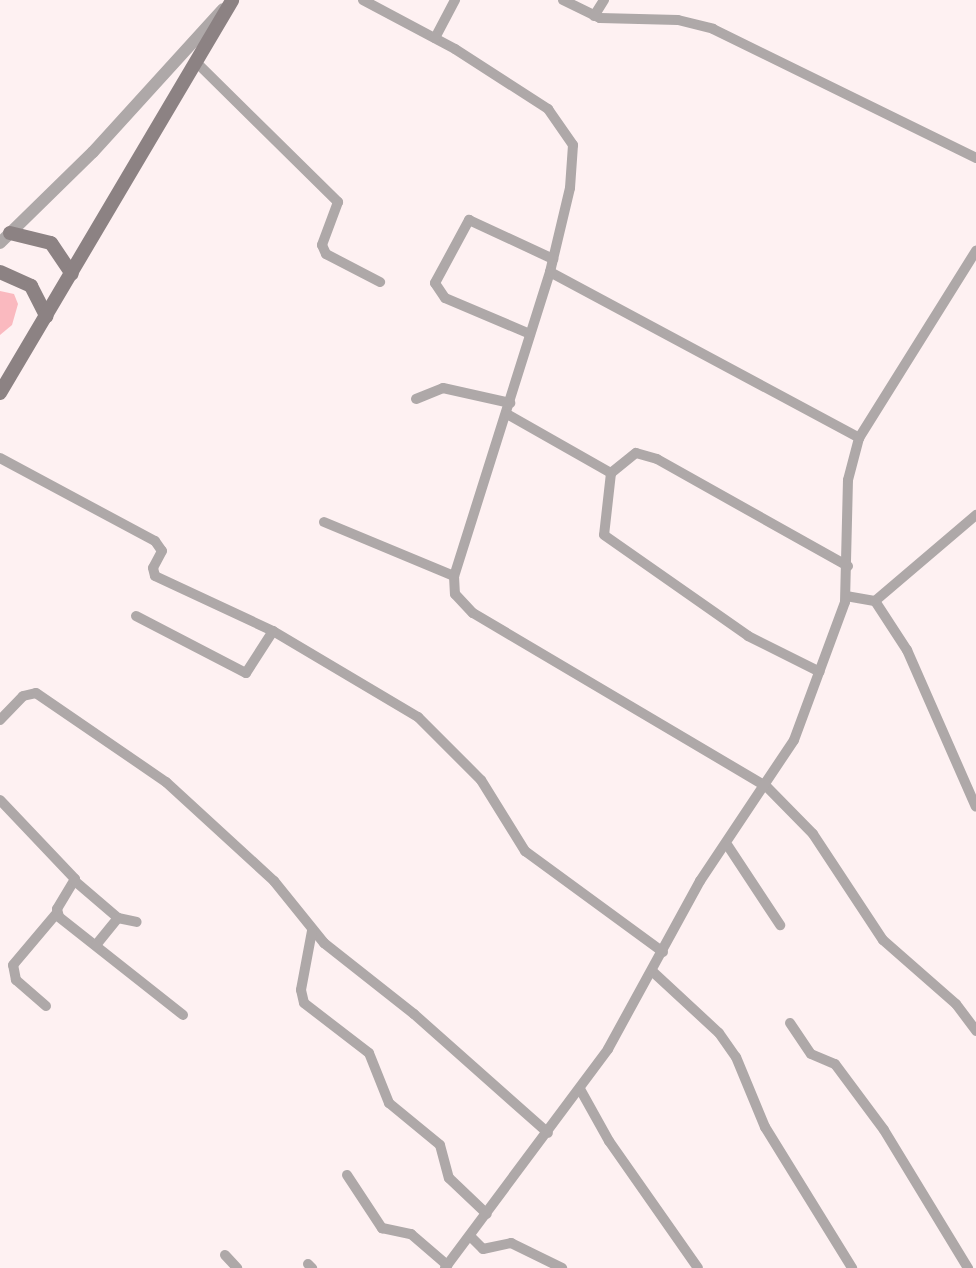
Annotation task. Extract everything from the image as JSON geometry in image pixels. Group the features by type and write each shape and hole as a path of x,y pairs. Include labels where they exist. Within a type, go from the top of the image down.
{"main road":[{"path":"0,393 232,0"},
{"path":"5,238 51,243 72,274"},
{"path":"0,272 31,286 46,316"}],"street":[{"path":"5,238 93,152 232,0"},
{"path":"363,0 435,38 548,109 566,129 574,159 550,272 454,576 455,594 473,613 766,786 813,834 883,940 956,1004 976,1031"},
{"path":"435,38 455,0"},
{"path":"563,0 594,16 678,20 713,29 976,158"},
{"path":"594,16 604,0"},
{"path":"195,61 339,202 322,245 329,257 380,282"},
{"path":"530,334 446,298 435,282 469,220 553,259"},
{"path":"347,1175 382,1228 411,1234 446,1267 471,1237 580,1089 663,952 700,881 728,846 801,728 846,596 848,480 859,438 976,251"},
{"path":"550,272 859,438"},
{"path":"416,399 443,388 508,408 611,473"},
{"path":"820,672 748,636 603,535 611,473 626,456 643,453 848,566"},
{"path":"0,458 155,541 162,551 153,568 155,576 273,631 418,717 481,780 525,851 663,952"},
{"path":"875,601 976,514"},
{"path":"324,522 454,576"},
{"path":"846,596 875,601 907,650 976,807"},
{"path":"136,616 246,673 273,631"},
{"path":"0,720 26,693 39,695 166,782 274,881 312,931 548,1133"},
{"path":"0,800 76,882 118,918 137,922"},
{"path":"728,846 780,925"},
{"path":"46,1006 16,980 13,965 57,913 76,882"},
{"path":"57,913 183,1015"},
{"path":"96,945 118,918"},
{"path":"312,931 301,990 304,1003 369,1053 389,1103 440,1145 449,1178 487,1214"},
{"path":"652,971 719,1033 736,1056 765,1127 852,1268"},
{"path":"790,1023 808,1051 835,1064 884,1130 968,1268"},
{"path":"580,1089 609,1141 698,1268"},
{"path":"471,1237 483,1249 511,1243 562,1268"},
{"path":"225,1255 237,1268"}],"building":[{"path":"0,291 14,294 18,304 12,325 0,335"}]}
